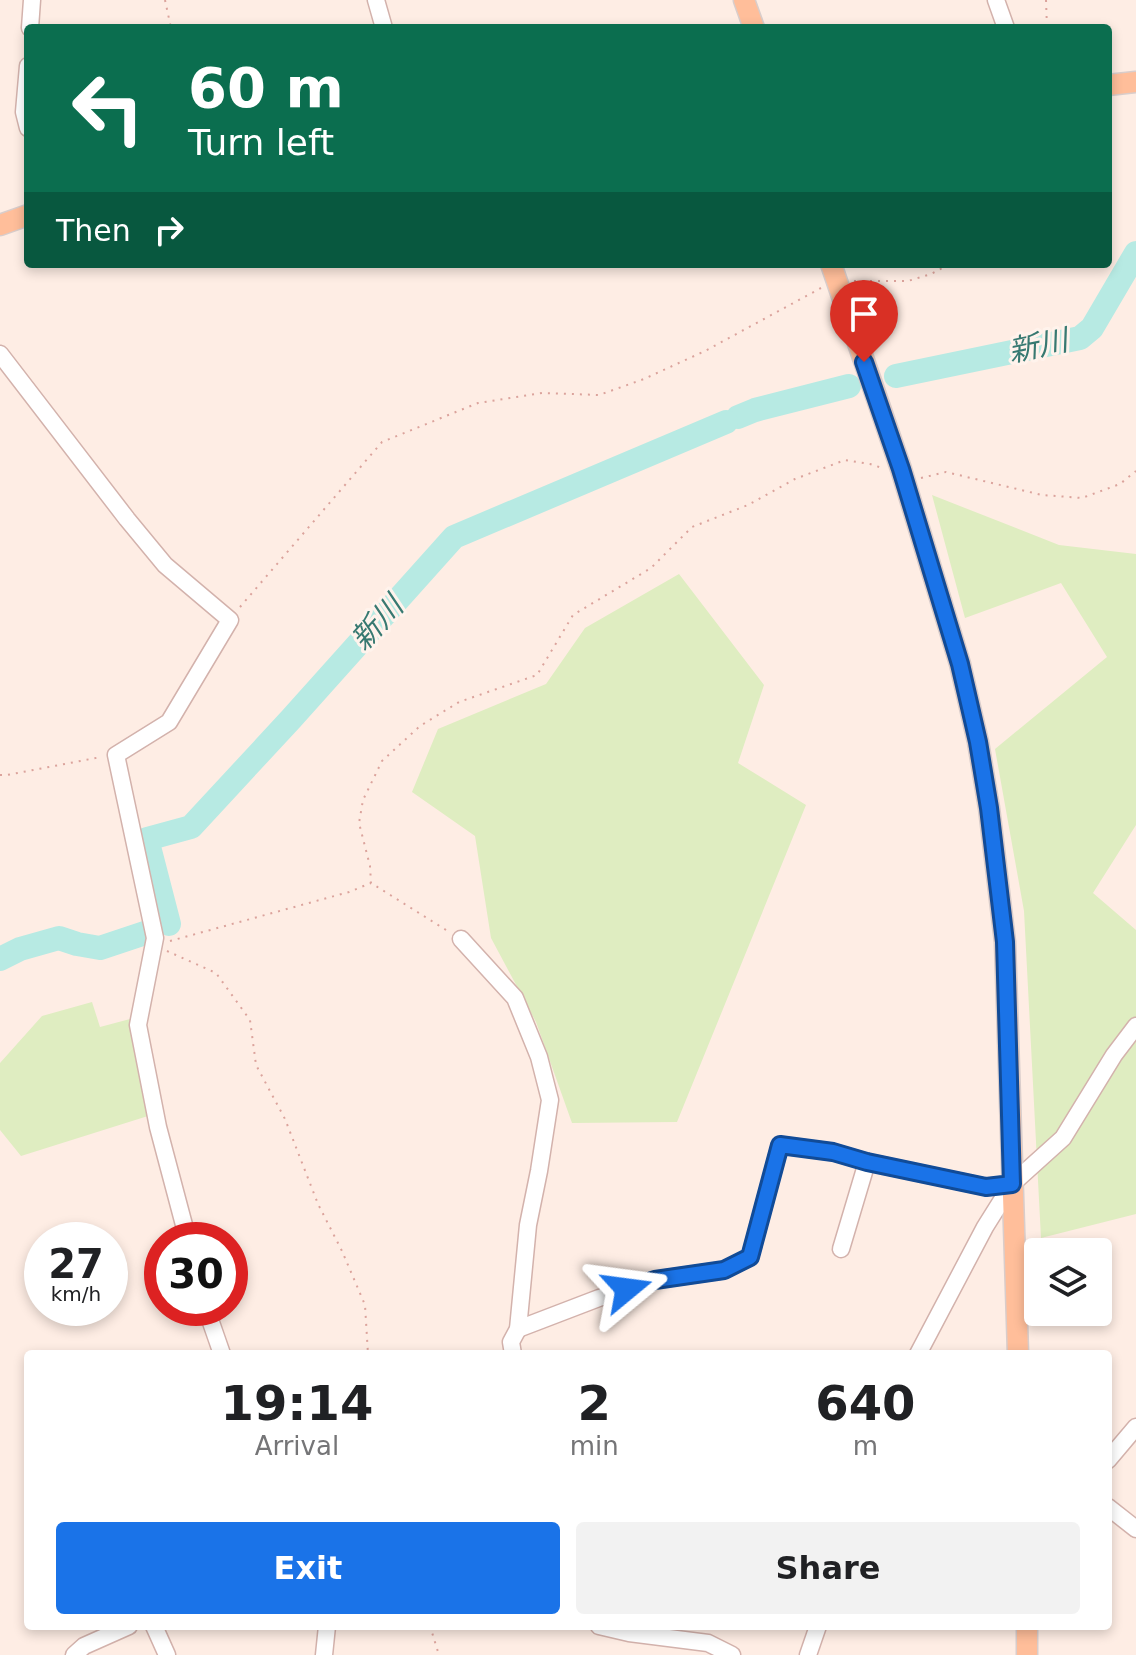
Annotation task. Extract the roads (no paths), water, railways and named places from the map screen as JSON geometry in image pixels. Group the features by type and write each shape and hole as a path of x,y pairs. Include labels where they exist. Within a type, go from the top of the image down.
{"main road":[{"path":"744,0 753,24"},
{"path":"1112,85 1136,82"},
{"path":"2,220 24,216"},
{"path":"834,273 902,475 960,664 978,742 1005,942 1018,1350"},
{"path":"1027,1630 1027,1655"}],"street":[{"path":"30,24 32,0"},
{"path":"376,0 383,24"},
{"path":"996,0 1005,24"},
{"path":"0,354 165,565 230,620 169,722 116,755 155,938 138,1025 158,1127 183,1222"},
{"path":"461,939 515,998 539,1057 550,1100 528,1225 518,1329 511,1342 512,1350"},
{"path":"920,1350 985,1227 1012,1184 1063,1138 1114,1055 1136,1026"},
{"path":"518,1329 655,1280 724,1270 750,1257 780,1145 833,1152 986,1187 1012,1184"},
{"path":"841,1249 867,1162"},
{"path":"212,1326 221,1350"},
{"path":"1112,1455 1136,1427"},
{"path":"1112,1510 1136,1529"},
{"path":"74,1655 84,1646 120,1630"},
{"path":"156,1630 167,1655"},
{"path":"324,1655 327,1630"},
{"path":"616,1630 708,1643 732,1655"},
{"path":"808,1655 817,1630"}],"waterway":[{"name":"新川","path":"896,376 1080,338 1092,328 1136,253"},
{"name":"新川","path":"738,417 849,386"},
{"name":"新川","path":"169,924 147,839 191,827 454,537 726,422"},
{"name":"新川","path":"0,959 20,949 59,938 100,948 148,932"}]}
